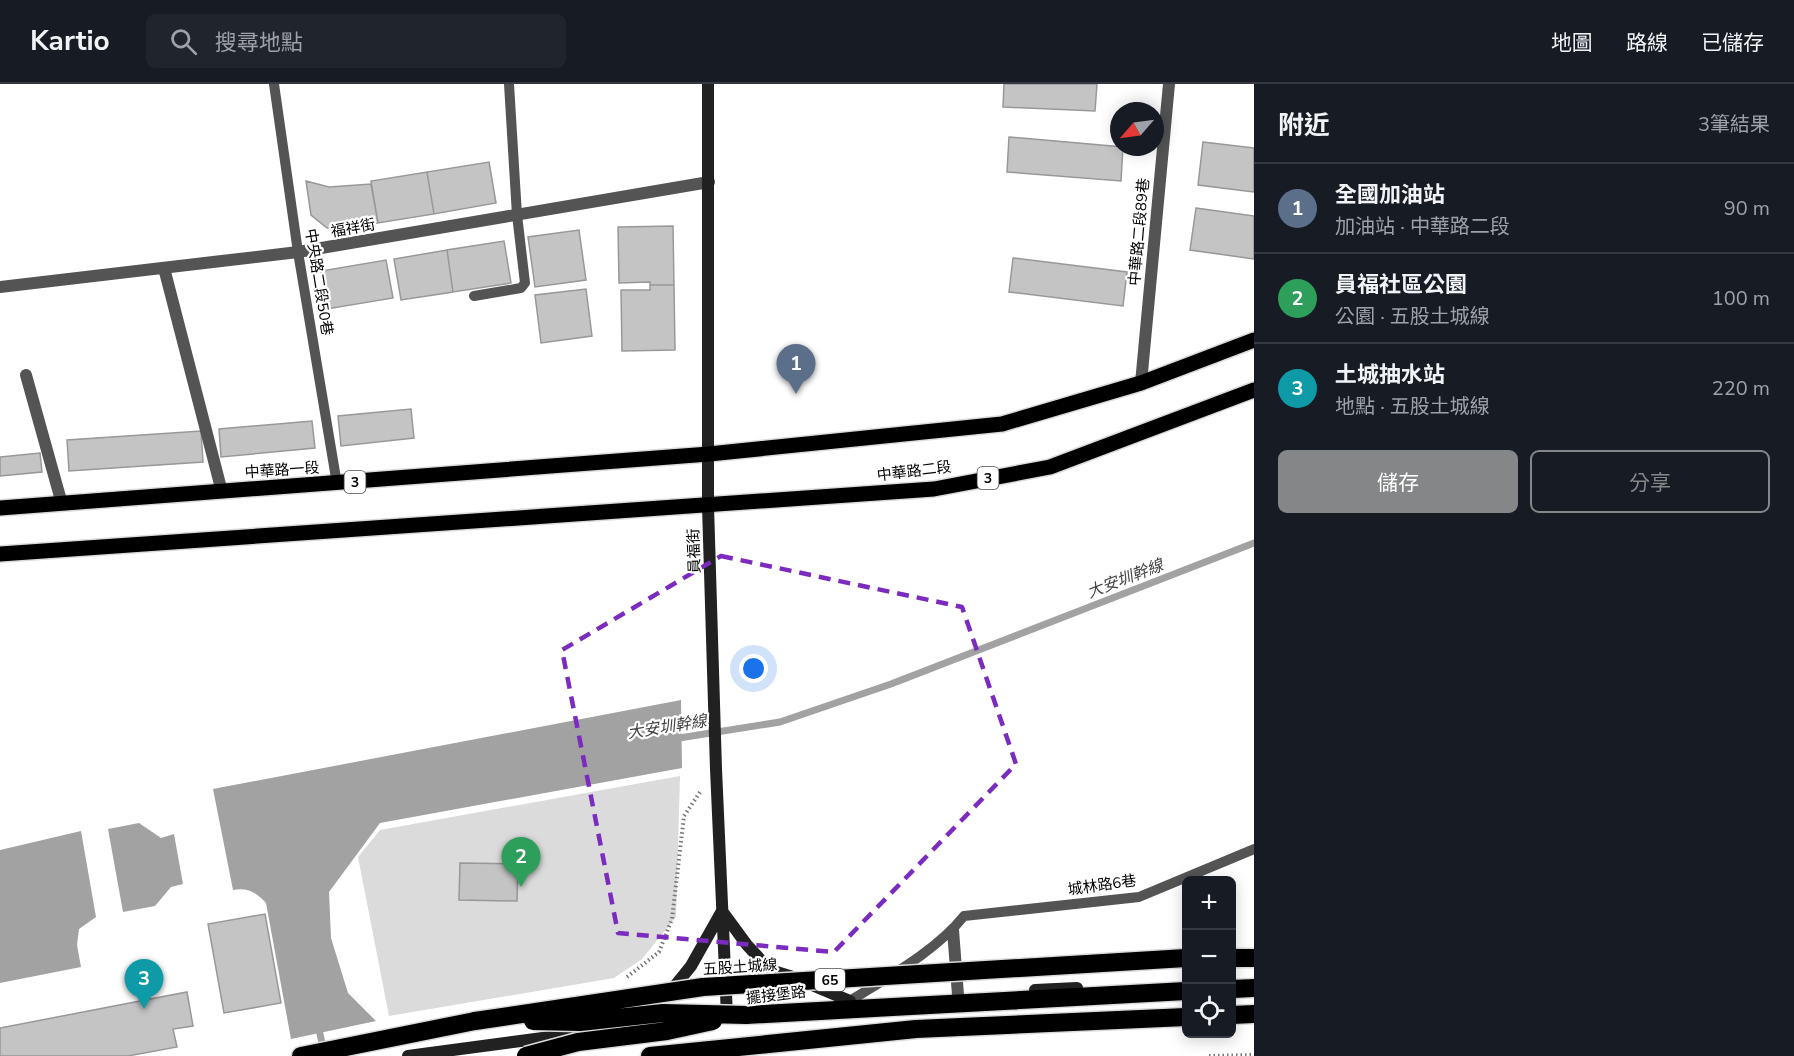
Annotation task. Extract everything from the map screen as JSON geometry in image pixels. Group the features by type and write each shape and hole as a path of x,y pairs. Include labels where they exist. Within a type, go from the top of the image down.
{"highway":[{"path":"1236,957 1254,958"},
{"name":"五股土城線","path":"301,1056 475,1021 703,987 1182,958"},
{"path":"1236,989 1254,988"},
{"path":"475,1021 580,1022 663,1013 746,1015 1182,991"},
{"path":"1236,1015 1254,1014"},
{"path":"526,1056 578,1042 667,1030 746,1015"},
{"path":"650,1056 916,1029 1182,1017"}],"main road":[{"name":"3","path":"709,454 1002,424 1141,383 1254,340"},
{"name":"中華路二段","path":"708,506 933,489 1050,466 1254,390"},
{"name":"中華路一段","path":"0,508 709,454"},
{"name":"3","path":"0,554 708,506"}],"street":[{"name":"員福街","path":"708,84 708,506 716,770 727,1016"},
{"name":"中華路二段89巷","path":"1141,383 1169,84"},
{"name":"福祥街","path":"0,287 298,252 709,182"},
{"path":"164,268 222,492"},
{"path":"26,375 62,504"},
{"path":"633,1026 657,1008 691,966 722,910 747,945 770,970 850,1001"},
{"path":"953,930 958,995"},
{"path":"1236,983 1254,982"},
{"name":"擺接堡路","path":"408,1056 633,1026 850,1001 1182,984"}],"lane":[{"name":"中央路二段50巷","path":"274,84 298,252 337,484"},
{"path":"474,296 521,288 525,283 517,215 509,84"},
{"name":"城林路6巷","path":"850,1001 953,930 964,916 1139,897 1254,849"}],"path":[{"path":"622,979 632,975 659,952 672,919 684,816 716,770"},
{"path":"1209,1056 1254,1054"}],"highlighted area":[{"path":"721,556 962,607 1016,764 834,952 618,933 562,650"}],"shaded area":[{"path":"680,776 676,917 642,959 614,978 389,1016 358,857 380,830"}],"water":[{"path":"681,700 682,768 380,823 329,892 331,938 348,993 376,1021 291,1039 266,903 252,892 243,889 233,890 213,789"},
{"path":"139,823 161,838 174,834 183,884 171,887 155,906 123,912 108,829"},
{"path":"81,831 96,917 79,929 77,945 81,967 0,983 0,850"}],"building":[{"path":"1004,84 1097,84 1095,111 1003,107"},
{"path":"1009,137 1110,146 1110,156 1122,156 1121,181 1007,172"},
{"path":"1203,142 1254,148 1254,192 1198,185"},
{"path":"489,162 496,203 434,214 427,172"},
{"path":"427,172 434,214 378,223 371,181"},
{"path":"306,181 329,187 371,184 378,223 327,228 311,215"},
{"path":"1196,208 1254,216 1254,259 1190,250"},
{"path":"673,226 674,285 650,285 650,282 619,283 618,227"},
{"path":"579,230 586,280 535,287 528,237"},
{"path":"504,241 511,283 453,292 447,250"},
{"path":"447,250 453,292 401,300 394,259"},
{"path":"1013,258 1127,272 1123,306 1009,292"},
{"path":"386,260 393,298 327,309 321,271"},
{"path":"650,285 674,285 675,350 622,351 621,290 650,290"},
{"path":"586,289 592,336 541,343 535,295"},
{"path":"411,409 414,438 341,446 338,416"},
{"path":"312,421 315,448 221,457 219,429"},
{"path":"201,431 203,462 69,471 67,440"},
{"path":"40,453 42,472 0,476 0,457"},
{"path":"460,863 518,864 517,901 459,900"},
{"path":"265,914 281,1003 224,1013 208,924"},
{"path":"187,992 193,1026 173,1029 177,1047 128,1056 0,1056 0,1028"}],"waterway":[{"name":"大安圳幹線","path":"673,739 780,722 891,684 1254,543"},
{"name":"大安圳幹線","path":"318,1025 324,1052"}],"place":[{"name":"全國加油站","path":"796,394"},
{"name":"員福社區公園","path":"521,887"},
{"name":"土城抽水站","path":"144,1009"}]}
